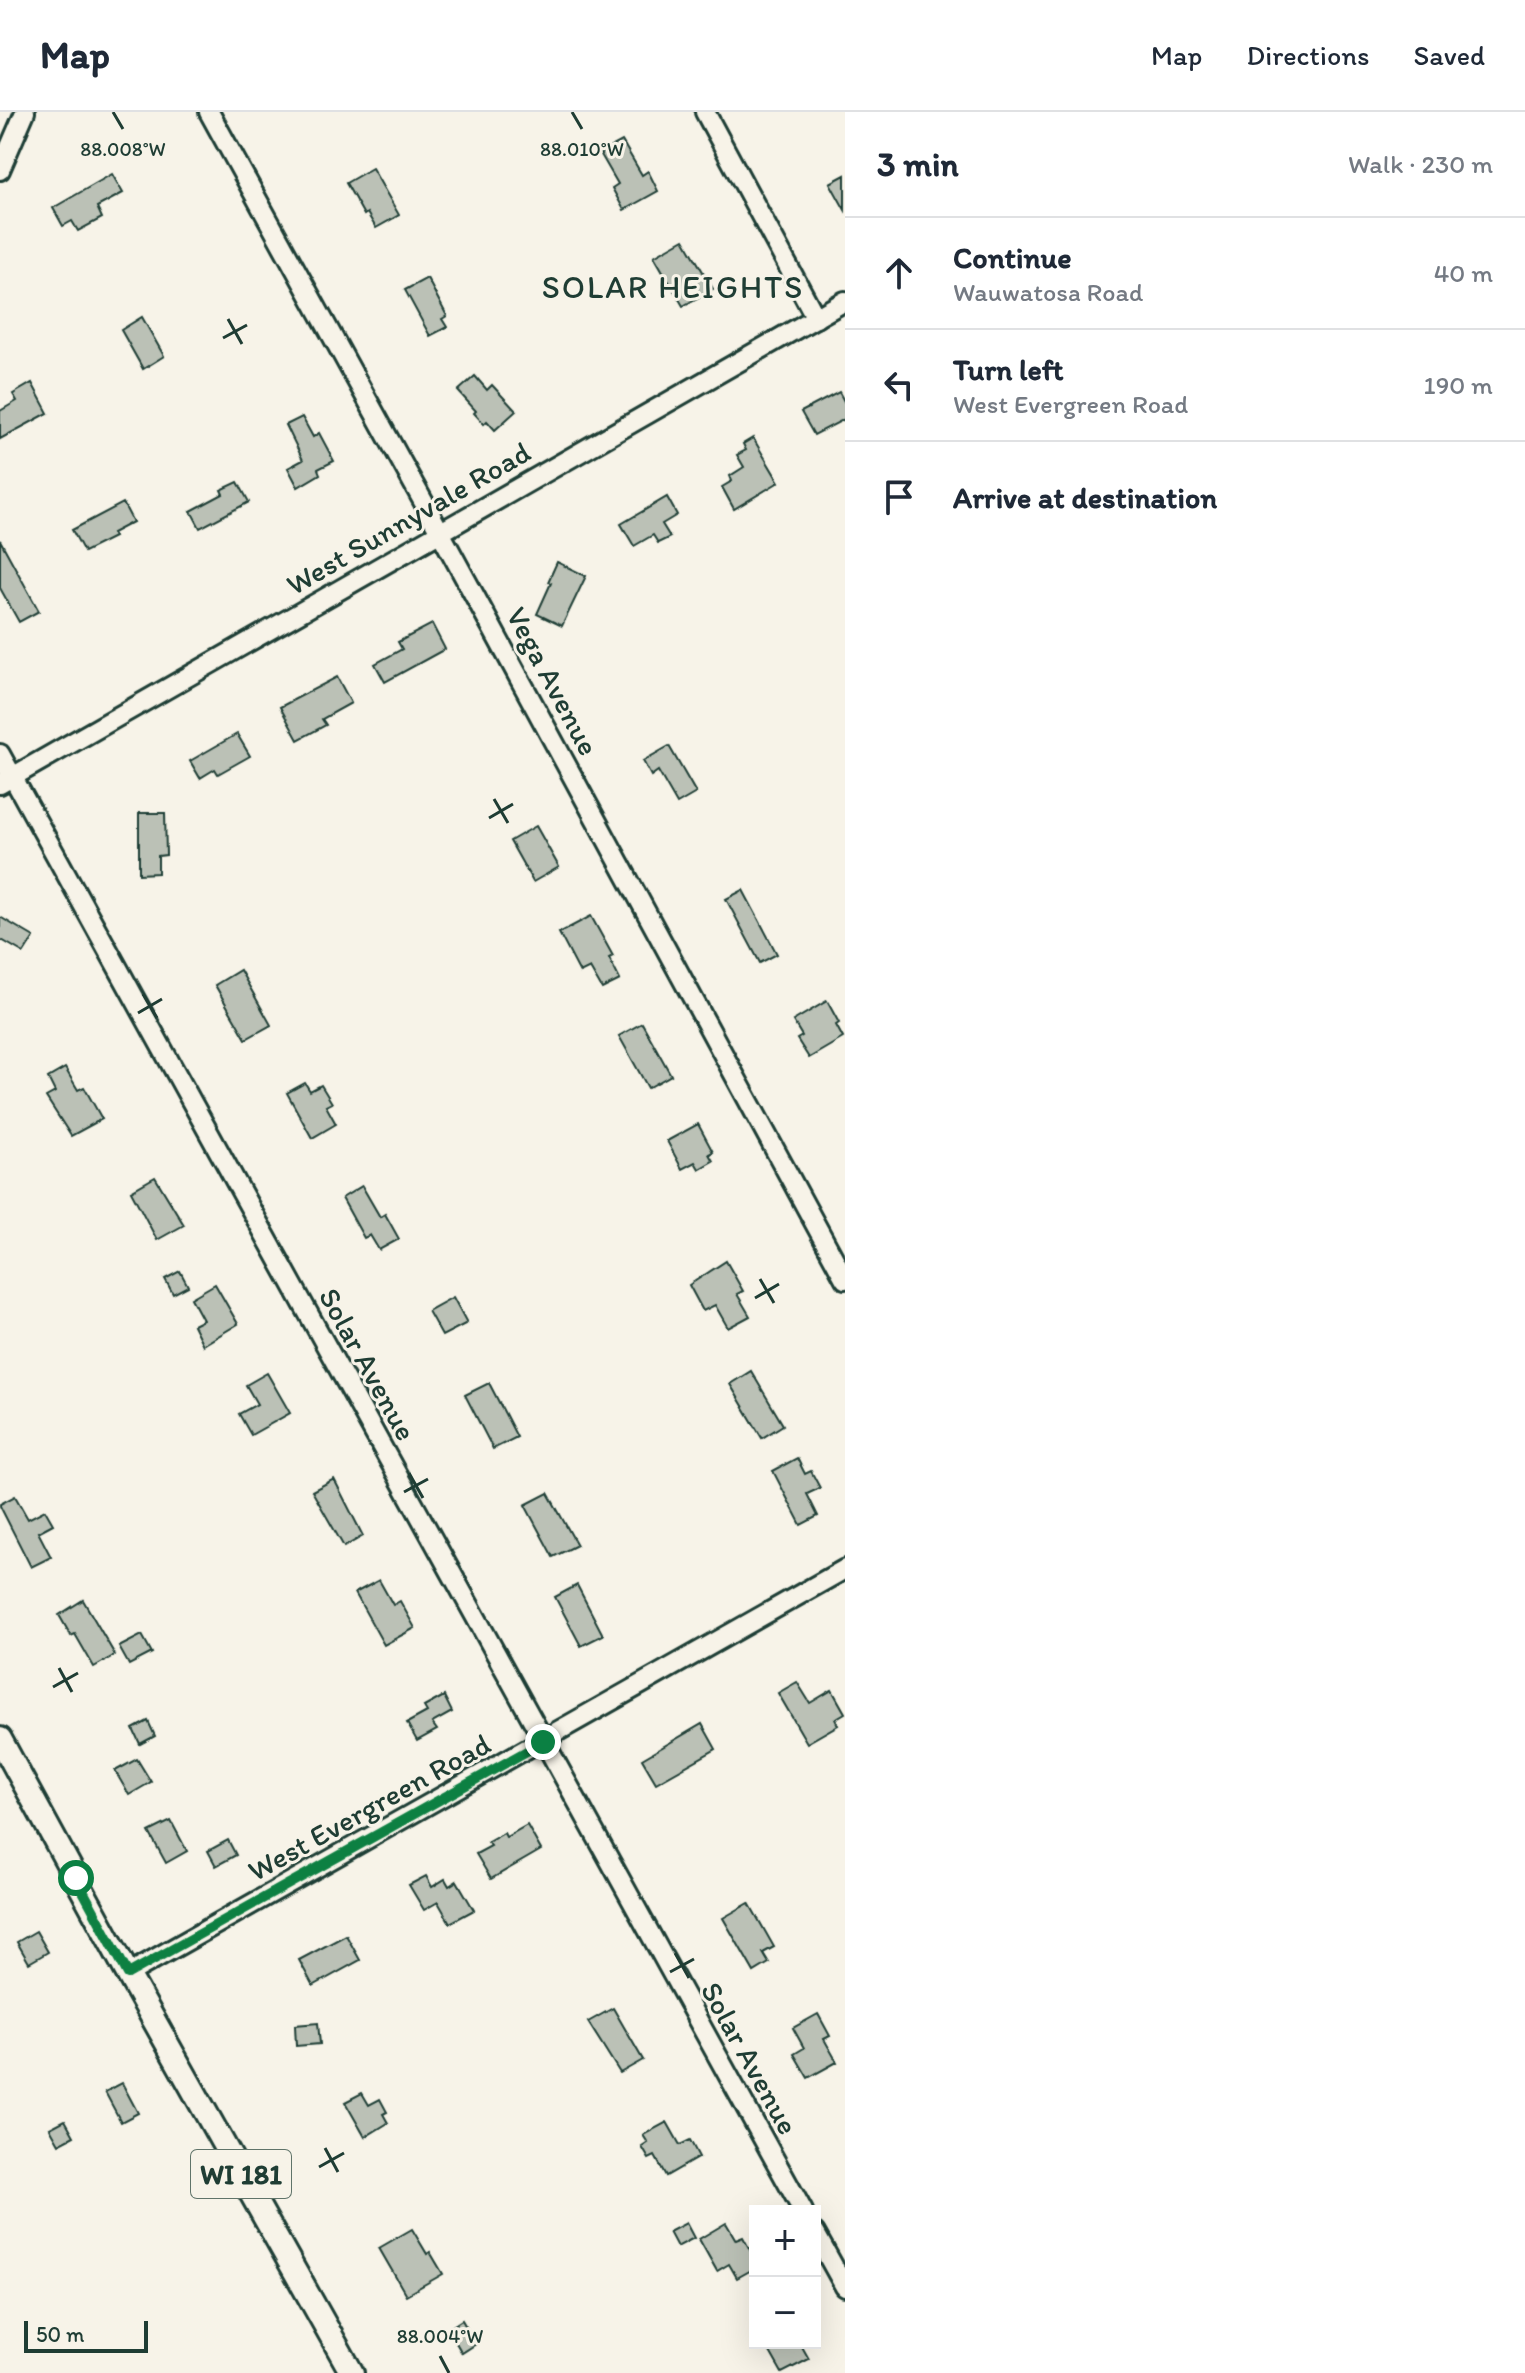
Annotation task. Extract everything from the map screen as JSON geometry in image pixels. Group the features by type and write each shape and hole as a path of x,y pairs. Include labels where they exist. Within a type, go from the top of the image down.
{"main road":[{"name":"WI 181","path":"0,1739 352,2373"}],"street":[{"path":"0,170 25,112"},
{"name":"Vega Avenue","path":"209,112 845,1279"},
{"path":"705,112 816,318"},
{"name":"West Sunnyvale Road","path":"6,780 845,301"},
{"name":"Solar Avenue","path":"0,754 6,780 800,2205"},
{"name":"West Evergreen Road","path":"128,1974 845,1569"},
{"path":"821,2244 845,2287"}],"building":[{"path":"622,141 642,175 648,171 658,191 624,210 612,188 618,184 600,153"},
{"path":"372,168 399,215 376,228 367,213 364,215 346,183"},
{"path":"112,174 123,193 97,207 102,218 78,231 72,221 63,226 53,208"},
{"path":"845,175 845,210 830,183"},
{"path":"684,239 713,289 683,306 654,256"},
{"path":"427,278 447,316 442,319 447,327 430,336 405,290"},
{"path":"142,317 164,356 143,369 121,330"},
{"path":"475,376 487,390 492,385 516,411 495,430 487,421 484,424 458,391"},
{"path":"32,383 48,413 0,439 0,411 17,401 13,394"},
{"path":"839,392 845,403 845,419 814,435 801,412"},
{"path":"302,417 313,437 319,433 334,461 318,469 320,474 298,487 288,468 303,460 286,425"},
{"path":"753,438 779,482 734,509 722,487 732,481 730,476 744,467 737,455 746,450 743,444"},
{"path":"238,482 249,502 200,528 191,511"},
{"path":"667,497 677,515 662,524 670,537 658,543 653,535 634,546 621,524"},
{"path":"123,503 133,522 112,533 114,537 84,552 72,530"},
{"path":"0,540 39,611 19,622 0,588"},
{"path":"557,562 586,576 562,626 537,614"},
{"path":"432,624 445,649 385,682 375,664 402,649 398,642"},
{"path":"337,677 351,703 322,719 326,725 298,740 280,707"},
{"path":"237,734 250,756 218,774 215,769 200,778 190,761"},
{"path":"669,746 696,793 677,804 658,771 651,776 643,761"},
{"path":"139,813 165,813 166,855 158,856 158,873 139,874"},
{"path":"536,826 559,867 533,882 510,841"},
{"path":"743,890 777,954 760,963 726,899"},
{"path":"591,916 613,956 609,958 620,980 602,989 590,968 580,973 559,933"},
{"path":"0,917 34,937 24,953 0,939"},
{"path":"240,970 271,1025 246,1039 215,985"},
{"path":"827,1001 843,1038 809,1058 797,1039 802,1036 793,1021"},
{"path":"642,1023 671,1075 648,1088 619,1036"},
{"path":"65,1068 78,1090 84,1087 102,1119 71,1136 46,1097 55,1092 48,1078"},
{"path":"305,1083 310,1091 321,1085 332,1103 326,1106 336,1124 312,1138 287,1093"},
{"path":"698,1124 713,1152 709,1154 713,1161 699,1169 695,1162 682,1169 667,1141"},
{"path":"155,1177 184,1225 157,1240 131,1191"},
{"path":"362,1186 380,1217 385,1214 399,1239 379,1250 370,1235 364,1238 342,1198"},
{"path":"726,1261 743,1291 737,1294 750,1316 728,1328 715,1305 703,1311 689,1285"},
{"path":"180,1271 188,1286 173,1294 165,1279"},
{"path":"215,1284 238,1324 203,1345 193,1325 203,1320 191,1298"},
{"path":"453,1297 467,1323 442,1336 428,1311"},
{"path":"751,1371 783,1425 762,1438 730,1384"},
{"path":"267,1373 290,1413 251,1435 239,1414 257,1404 246,1385"},
{"path":"489,1383 517,1437 493,1449 465,1395"},
{"path":"797,1458 805,1474 811,1471 820,1488 807,1494 818,1516 801,1525 773,1471"},
{"path":"334,1479 363,1536 344,1547 312,1491"},
{"path":"548,1493 577,1545 553,1557 525,1505"},
{"path":"15,1496 28,1519 45,1510 53,1524 38,1532 51,1557 31,1567 0,1506"},
{"path":"379,1580 393,1605 400,1601 415,1628 384,1645 355,1593"},
{"path":"577,1585 603,1635 581,1646 555,1597"},
{"path":"83,1600 115,1655 94,1667 75,1634 71,1636 59,1615"},
{"path":"142,1635 152,1653 129,1665 119,1647"},
{"path":"797,1682 810,1703 832,1690 845,1713 835,1719 838,1725 807,1743 778,1693"},
{"path":"444,1696 452,1712 432,1723 437,1730 417,1741 407,1723 427,1712 424,1707"},
{"path":"148,1721 155,1736 140,1744 133,1729"},
{"path":"702,1724 716,1749 656,1783 642,1759"},
{"path":"137,1759 151,1782 129,1795 115,1771"},
{"path":"171,1821 187,1851 166,1863 149,1832"},
{"path":"527,1825 541,1850 491,1879 476,1854 491,1846 488,1842 504,1833 506,1837"},
{"path":"228,1840 236,1855 216,1866 208,1851"},
{"path":"426,1876 432,1887 445,1879 449,1886 457,1881 474,1910 450,1923 438,1902 424,1910 409,1885"},
{"path":"749,1903 774,1947 763,1953 769,1963 754,1972 723,1918"},
{"path":"36,1931 48,1952 29,1963 17,1942"},
{"path":"346,1935 360,1960 313,1986 299,1960"},
{"path":"613,2008 643,2060 620,2073 588,2022"},
{"path":"818,2014 830,2036 824,2039 837,2062 808,2078 794,2054 804,2048 793,2028"},
{"path":"318,2023 320,2044 296,2046 295,2025"},
{"path":"122,2083 138,2113 121,2122 105,2092"},
{"path":"362,2093 369,2105 380,2099 387,2112 383,2114 388,2123 365,2137 345,2102"},
{"path":"65,2120 74,2136 59,2144 50,2128"},
{"path":"667,2122 680,2145 690,2140 699,2157 666,2176 655,2156 649,2159 642,2147 648,2143 643,2135"},
{"path":"686,2223 694,2238 677,2247 669,2232"},
{"path":"726,2223 736,2240 743,2237 749,2248 749,2271 737,2278 729,2264 717,2271 699,2239"},
{"path":"412,2229 443,2274 406,2295 379,2248"},
{"path":"462,2320 476,2344 462,2353 448,2329"},
{"path":"768,2349 803,2349 809,2359 782,2373"}],"district":[{"name":"SOLAR HEIGHTS","path":"673,287"}],"route":[{"path":"76,1878 128,1974 543,1742"}]}
